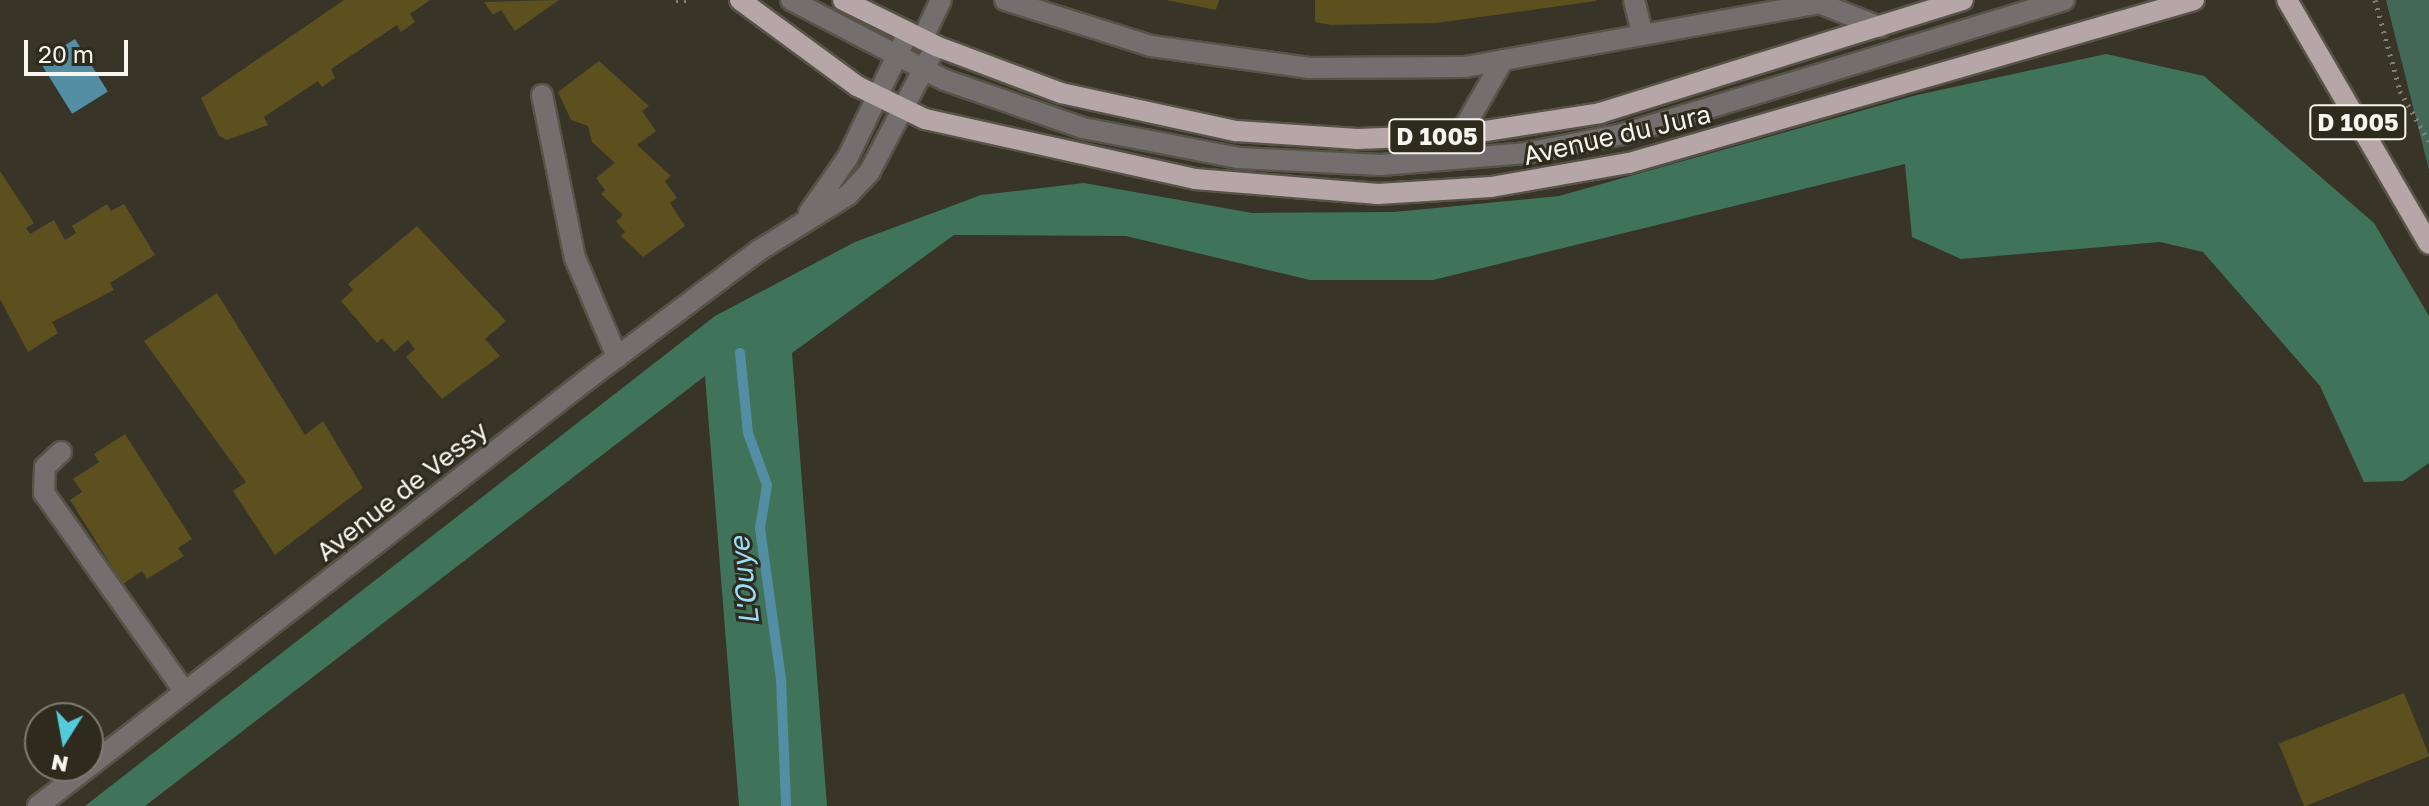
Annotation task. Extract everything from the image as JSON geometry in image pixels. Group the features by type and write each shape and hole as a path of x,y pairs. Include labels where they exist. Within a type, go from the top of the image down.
{"main road":[{"name":"Avenue du Jura","path":"740,0 876,98 902,111 1195,179 1334,193 1466,190 1629,163 2194,0"},
{"name":"Avenue du Jura","path":"843,0 922,40 1061,93 1184,122 1297,137 1460,135 1639,103 1963,0"},
{"name":"D 1005","path":"2287,0 2429,244"}],"street":[{"path":"791,0 923,71 1030,112 1185,150 1331,165 1434,163 1623,134 2064,0"},
{"path":"922,40 941,0"},
{"path":"1005,0 1151,46 1309,68 1503,60 1819,3 1880,27"},
{"path":"1634,0 1643,35"},
{"name":"Avenue de Vessy","path":"801,222 839,172 896,58 922,40"},
{"name":"Avenue de Vessy","path":"38,806 182,688 617,357 801,222 857,187 923,71 922,40"},
{"path":"1460,135 1503,60"},
{"path":"542,95 575,258 617,357"},
{"path":"61,452 45,467 44,493 182,688"}],"path":[{"path":"676,0 690,0"},
{"path":"2375,0 2400,91 2429,141"}],"green space":[{"path":"2386,0 2429,0 2429,170"},
{"path":"2106,54 2204,76 2374,223 2429,316 2429,463 2403,481 2364,482 2320,386 2203,252 2160,242 1961,259 1912,237 1905,164 1433,280 1310,280 1126,236 954,235 792,353 827,806 739,806 705,376 145,806 85,806 715,316 855,242 981,195 1084,183 1252,213 1394,212 1559,196 1917,95"}],"water":[{"path":"75,39 108,92 72,114 39,61"}],"building":[{"path":"344,0 430,0 410,14 415,22 401,32 397,25 331,69 335,78 322,87 318,81 264,117 268,125 227,140 219,136 201,98"},
{"path":"559,0 515,31 501,10 493,15 484,2"},
{"path":"1166,0 1219,0 1216,10"},
{"path":"1315,0 1596,1 1436,23 1331,25 1315,22"},
{"path":"599,61 649,106 642,111 656,131 637,145 671,176 665,181 677,198 670,203 685,226 643,257 621,236 625,232 616,221 623,215 601,194 605,190 596,178 615,163 592,142 588,126 571,120 558,92"},
{"path":"0,171 34,223 26,228 30,234 54,220 65,240 76,233 72,226 107,204 111,211 124,204 155,255 110,283 114,290 52,322 58,333 28,352 0,299"},
{"path":"417,226 506,321 485,339 500,356 442,399 406,357 415,349 408,340 394,352 382,338 377,343 341,301 353,290 348,284"},
{"path":"217,293 305,435 323,421 363,488 275,555 233,491 246,482 144,341"},
{"path":"125,434 192,539 178,548 184,556 147,579 142,571 123,584 70,500 82,492 73,479 99,462 94,454"},
{"path":"2404,693 2429,756 2304,806 2279,744"}],"waterway":[{"name":"L'Ouye","path":"740,353 748,433 767,485 760,528 781,679 786,806"}]}
